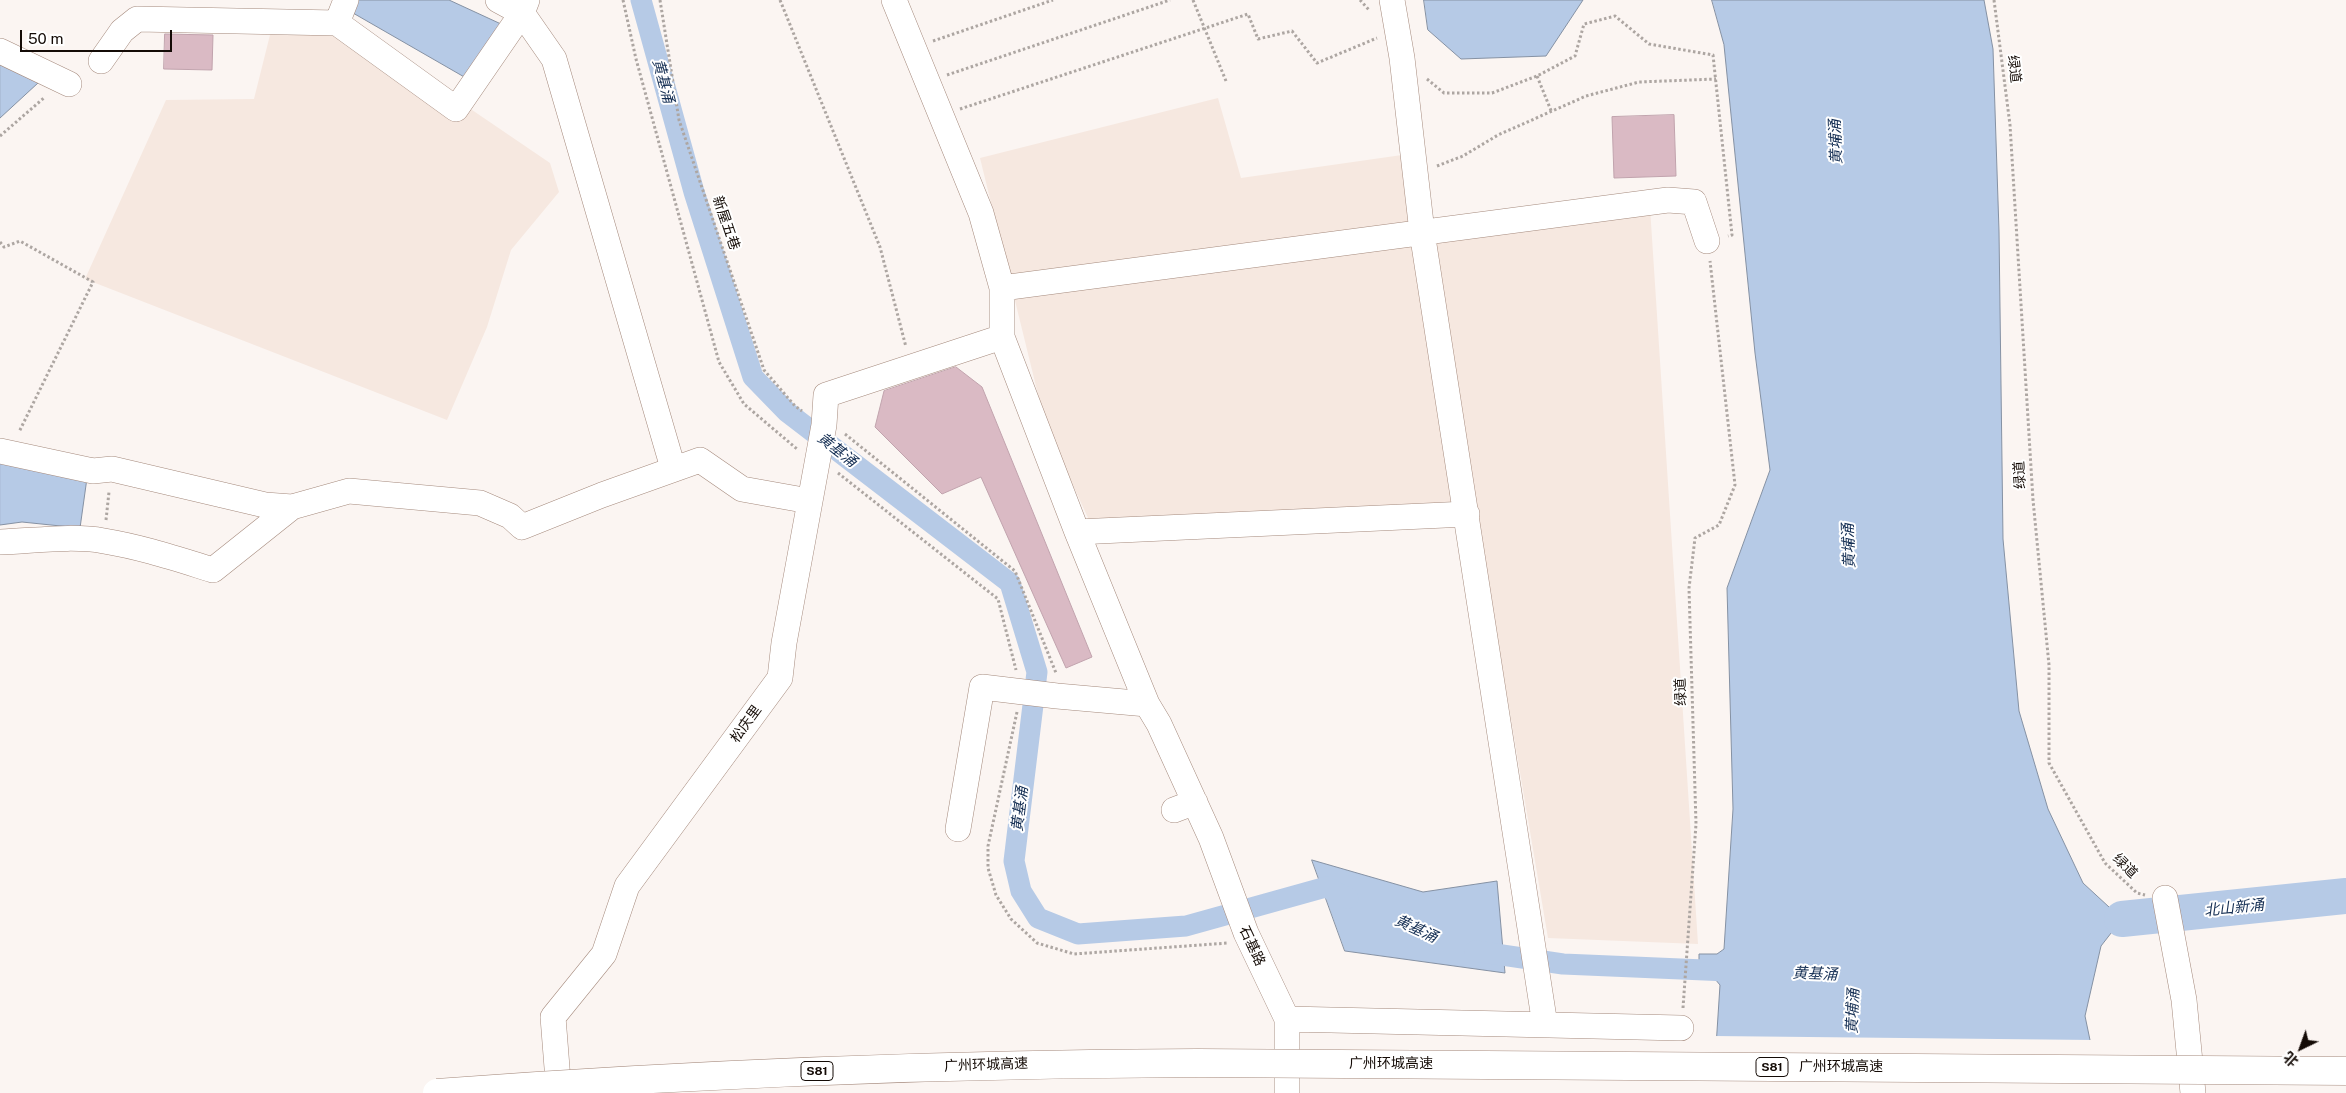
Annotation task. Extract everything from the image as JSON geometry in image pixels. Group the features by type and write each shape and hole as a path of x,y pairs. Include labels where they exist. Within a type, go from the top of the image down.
{"highway":[{"name":"广州环城高速","path":"437,1093 552,1084 802,1071 1025,1063 1198,1062 2346,1071"}],"street":[{"path":"498,0 524,7 554,59 673,468"},
{"path":"894,0 981,213 1002,288 1002,337 911,367"},
{"path":"1392,0 1402,58 1422,232 1545,1025"},
{"path":"101,61 122,31 137,19 342,11 456,109 524,7"},
{"path":"0,51 68,84"},
{"path":"1002,288 1668,200 1694,202 1707,241"},
{"name":"石基路","path":"1002,337 1077,532 1147,704 1159,724 1184,806 1211,838 1246,933 1288,1019 1287,1093"},
{"name":"松庆里","path":"559,1093 553,1017 604,954 627,886 780,678 815,465 824,425 826,394 911,367"},
{"path":"5,452 94,471 112,469 265,505 292,508"},
{"path":"0,542 70,539 103,541 162,555 213,570 292,508 349,491 480,503 510,516 522,527 673,468 700,460 742,489 809,501"},
{"path":"1077,532 1467,514"},
{"path":"958,828 982,687 1022,693 1147,704"},
{"path":"2167,911 2184,1000 2193,1093"},
{"path":"1288,1019 1681,1028"}],"path":[{"path":"622,0 636,59 719,362 744,404 815,465 833,469 998,599 1022,693 988,846 988,868 996,895 1011,919 1037,943 1074,954 1226,944 1246,933"},
{"name":"新屋五巷","path":"660,0 679,120 764,370 795,406 824,425 846,434 1016,571 1057,675 1057,696"},
{"path":"780,0 880,247 911,367"},
{"path":"914,48 1053,0"},
{"path":"927,82 1170,0"},
{"path":"1192,0 1226,81"},
{"name":"绿道","path":"1994,0 2010,126 2033,500 2050,665 2049,763 2105,863 2137,893 2167,911"},
{"path":"941,115 1248,14 1258,39 1292,31 1317,63 1381,36"},
{"path":"1402,58 1444,93 1492,93 1537,76 1575,56 1584,24 1615,16 1649,44 1714,55 1732,235 1707,241"},
{"path":"1537,76 1552,113"},
{"path":"1416,174 1463,156 1498,135 1552,113 1586,96 1639,82 1716,79"},
{"path":"0,242 4,247 20,241 92,282 5,452"},
{"name":"绿道","path":"1685,981 1696,824 1689,588 1695,538 1719,525 1735,485 1707,241"},
{"path":"103,541 112,469"}],"shaded area":[{"path":"353,29 550,163 559,192 511,250 487,327 447,420 85,279 166,100 254,99 271,31"},
{"path":"1218,98 1241,178 1402,155 1412,224 1649,192 1698,944 1548,938 1475,506 1089,520 1046,427 980,158"}],"water":[{"path":"358,0 449,0 501,24 466,78 353,13"},
{"path":"1424,0 1583,0 1546,56 1461,59 1428,30"},
{"name":"黄埔涌","path":"1712,0 1984,0 1993,49 1999,231 2003,539 2019,711 2048,809 2083,883 2122,919 2101,946 2085,1016 2101,1093 1713,1093 1720,985 1715,979 1699,974 1699,954 1717,954 1724,949 1733,809 1727,588 1770,470 1755,353 1724,45"},
{"path":"0,61 38,83 0,118"},
{"path":"0,456 87,478 80,528 22,522 0,525"},
{"path":"1312,860 1423,892 1497,881 1505,973 1345,951"}],"pier":[{"path":"1714,1036 2093,1040 2103,1093 1711,1093"}],"building":[{"path":"165,34 213,35 212,70 164,69"},
{"path":"1674,115 1676,176 1614,178 1612,117"},
{"path":"956,367 982,387 1092,657 1066,668 981,477 942,494 875,427 884,391"}],"waterway":[{"name":"黄基涌","path":"641,0 694,192 753,377 787,412 1010,583 1037,672 1014,861 1021,891 1038,918 1078,934 1186,926 1326,887 1348,898"},
{"name":"北山新涌","path":"2122,919 2346,896"},
{"name":"黄基涌","path":"1475,951 1563,964 1728,971"}]}
